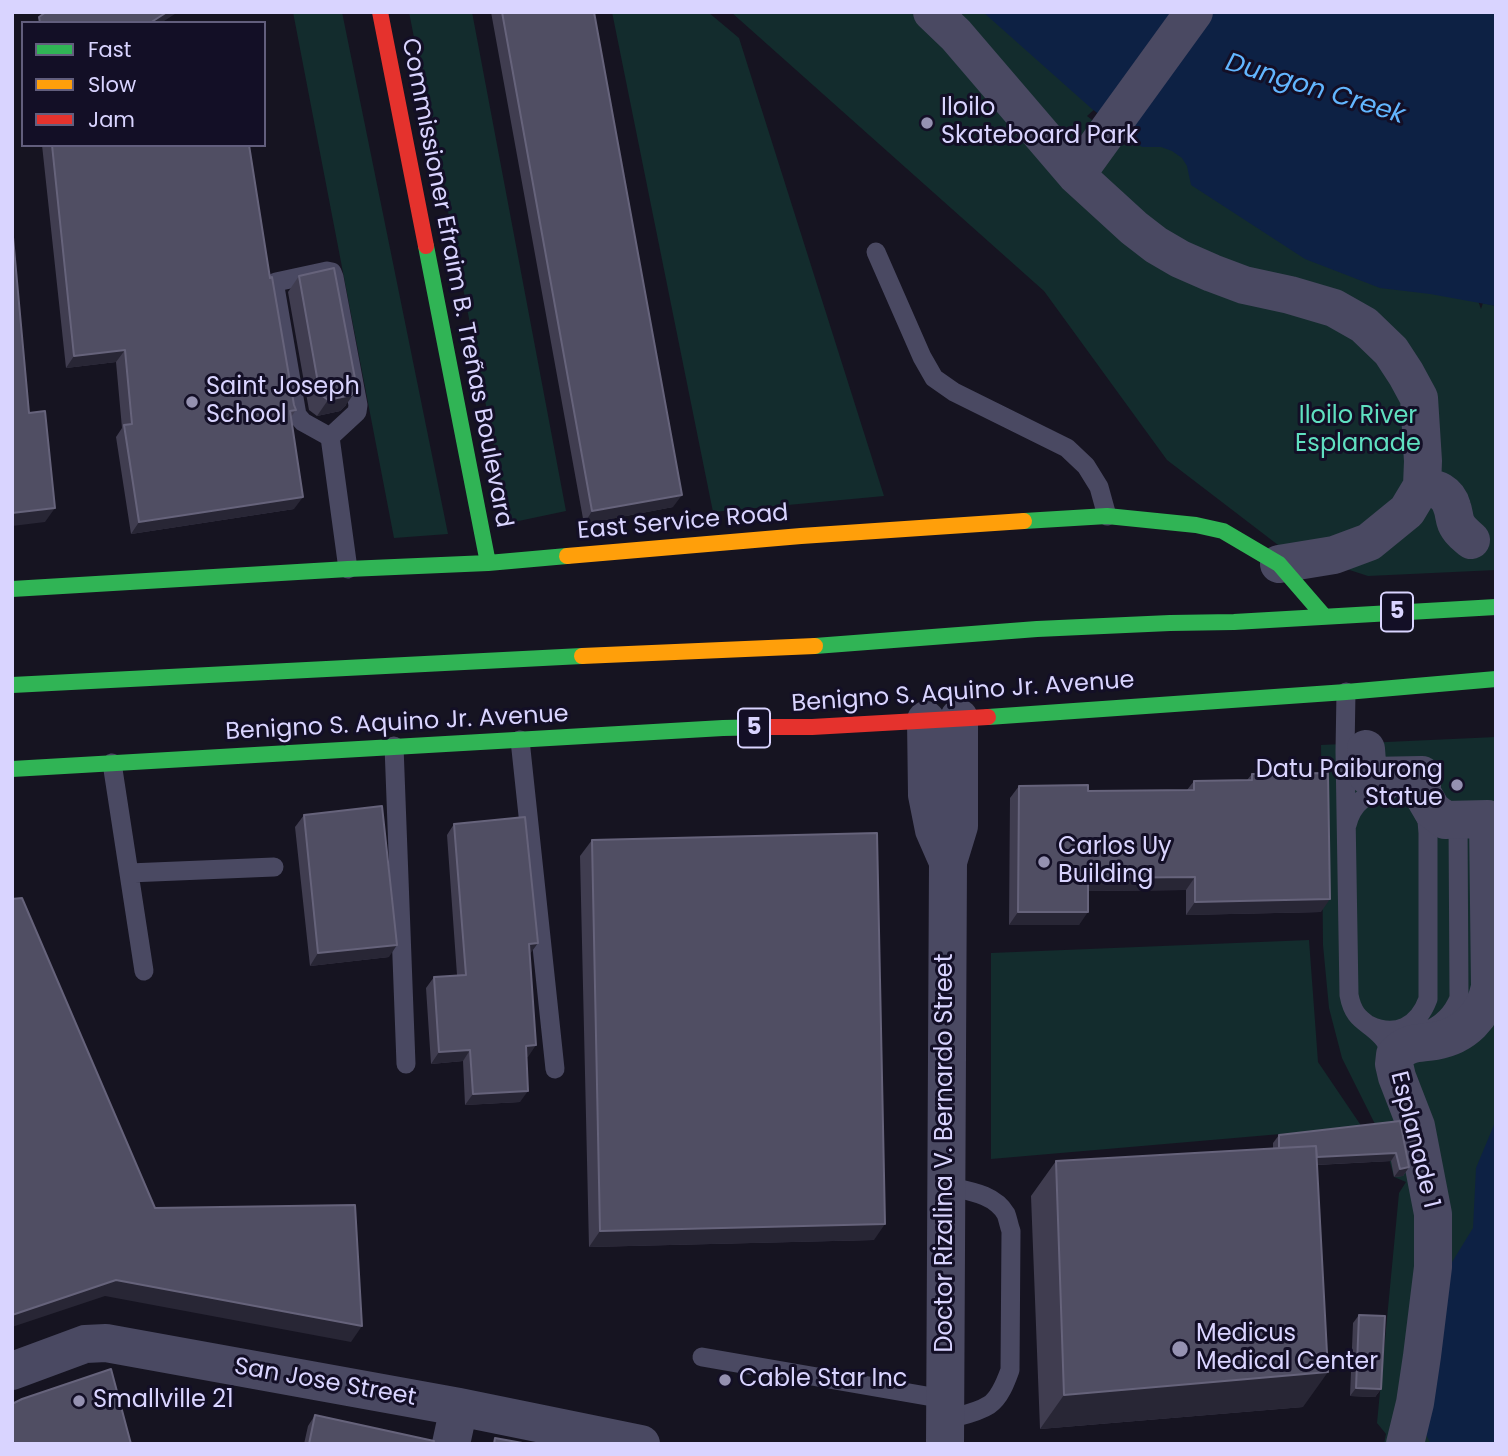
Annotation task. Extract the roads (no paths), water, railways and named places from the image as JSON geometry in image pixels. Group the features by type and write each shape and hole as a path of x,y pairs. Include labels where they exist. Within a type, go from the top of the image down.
{"main road":[{"name":"Commissioner Efraim B. Treñas Boulevard","path":"380,12 488,563"},
{"name":"East Service Road","path":"12,589 488,563 801,536 1107,516 1196,525 1223,531 1279,564 1324,616"},
{"name":"5","path":"12,685 811,646 1037,629 1234,622 1496,607"},
{"name":"Benigno S. Aquino Jr. Avenue","path":"12,769 723,728 812,727 1346,692 1496,679"}],"street":[{"path":"932,12 1076,175 1156,245 1212,274 1334,308 1364,325 1391,351 1406,374 1419,398 1423,461 1422,486 1407,511 1369,542 1334,555 1279,564"},
{"path":"1076,175 1194,12"},
{"path":"1422,486 1443,492 1450,499 1455,522 1471,540"},
{"name":"Doctor Rizalina V. Bernardo Street","path":"942,719 928,795 934,830 948,862 945,1421"},
{"name":"Esplanade 1","path":"1366,749 1368,776 1422,775 1422,793 1432,810 1445,820 1488,819 1488,998 1483,1009 1456,1035 1415,1042 1395,1055 1387,1049"},
{"name":"Esplanade 1","path":"1387,1049 1416,1126 1433,1214 1433,1267 1415,1404 1405,1444"},
{"name":"San Jose Street","path":"12,1371 85,1344 106,1343 459,1407 641,1444"},
{"path":"451,1444 459,1407"}],"lane":[{"path":"876,252 922,357 934,378 954,392 1068,448 1086,466 1098,487 1107,516"},
{"path":"327,271 332,272 334,277 358,405 357,412 330,437 300,420 297,415 275,287 276,282 327,271"},
{"path":"330,437 348,569"},
{"path":"1346,692 1349,995 1353,1011 1387,1049"},
{"path":"520,740 555,1069"},
{"path":"394,746 406,1064"},
{"path":"112,763 144,971"},
{"path":"1346,838 1348,819 1356,805 1367,795 1381,790 1402,792 1414,799 1427,821 1428,999 1424,1010 1405,1027 1383,1031 1362,1021"},
{"path":"129,873 274,867"},
{"path":"702,1357 945,1421 991,1404 1010,1370 1011,1231 1006,1215 996,1202 984,1195 946,1186"}],"water":[{"name":"Dungon Creek","path":"983,12 1496,12 1496,306 1380,288 1305,259 1191,185 1187,166 1182,158 1161,147 1142,147 1092,109"},
{"path":"1496,1120 1496,1444 1431,1444 1426,1435 1446,1272 1473,1228 1476,1168"}],"place":[{"name":"Iloilo Skateboard Park","path":"927,123"},
{"name":"Saint Joseph School","path":"192,402"},
{"name":"Datu Paiburong Statue","path":"1457,785"},
{"name":"Carlos Uy Building","path":"1044,862"},
{"name":"Medicus Medical Center","path":"1180,1349"},
{"name":"Cable Star Inc","path":"725,1380"},
{"name":"Smallville 21","path":"79,1401"}],"park label":[{"name":"Iloilo River Esplanade","path":"1358,431"}]}
